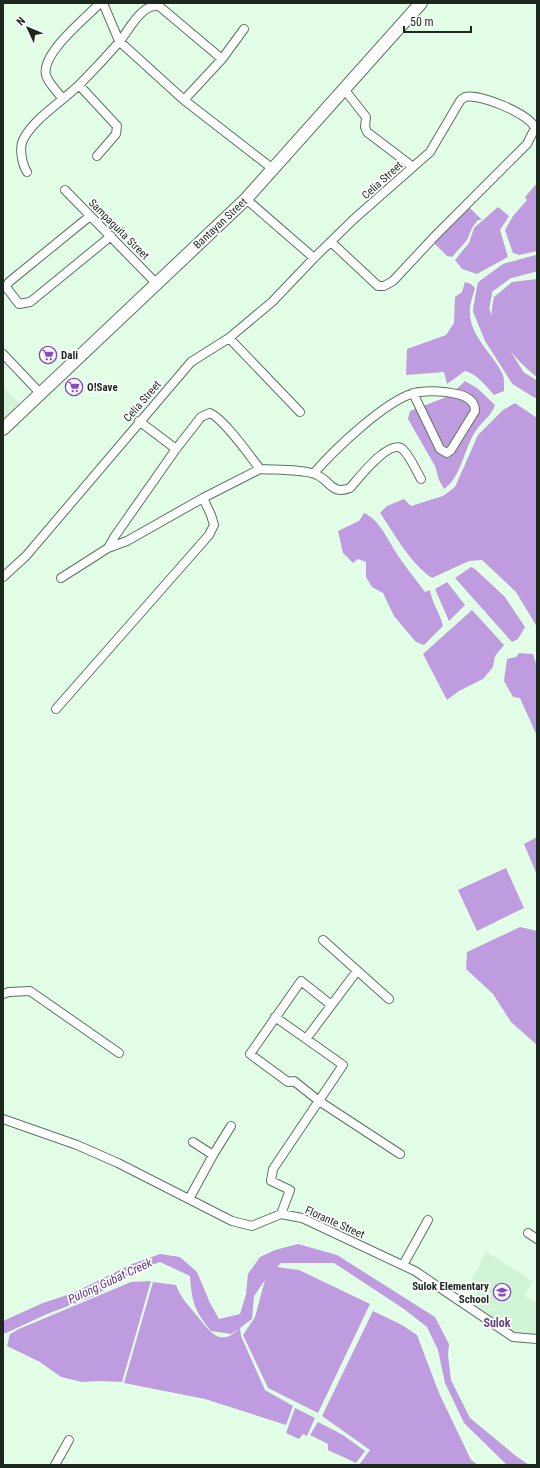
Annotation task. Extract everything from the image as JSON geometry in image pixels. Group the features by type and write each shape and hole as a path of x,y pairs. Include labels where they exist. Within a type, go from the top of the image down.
{"main road":[{"name":"Bantayan Street","path":"3,429 246,199 421,3"}],"street":[{"path":"62,98 46,75 46,65 52,52 102,3 119,41 184,100 273,169"},
{"path":"27,172 23,166 23,139 62,98 79,85 119,41 145,9 153,5 159,6 222,59"},
{"path":"184,100 222,59 244,29"},
{"path":"79,85 117,126 116,134 97,156"},
{"path":"344,89 366,117 365,127 367,132 413,167"},
{"name":"Celia Street","path":"3,577 26,556 139,421 191,362 229,338 272,302 314,258 331,242 413,167 430,152 460,101 465,97 471,97 505,105 532,120 535,128 527,144 435,236 393,281 384,286 378,286 331,242"},
{"name":"Sampaguita Street","path":"65,190 156,283"},
{"path":"246,199 314,258"},
{"path":"90,216 9,282 6,287 19,304 34,300 111,236"},
{"path":"229,338 300,412"},
{"path":"3,354 40,393"},
{"path":"314,473 330,455 361,427 389,406 413,393 428,391 455,394 467,397 472,402 475,411 451,450 447,453 440,449 413,393"},
{"path":"108,548 176,449 201,417 210,413 223,423 260,469"},
{"path":"139,421 176,449"},
{"path":"61,578 108,548 127,540 203,498 260,469 314,473 338,491 343,491 350,488 382,454 397,447 402,448 406,452 421,479"},
{"path":"56,709 209,535 214,525 203,498"},
{"path":"323,940 388,999"},
{"path":"306,1039 330,1004 357,971"},
{"path":"330,1004 301,981 250,1054 288,1082 294,1081 319,1101 400,1154"},
{"path":"3,994 9,992 30,991 119,1053"},
{"path":"3,1119 77,1145 118,1163 242,1225 258,1225 281,1214 290,1190 271,1181 273,1169 343,1065 276,1017"},
{"path":"188,1199 213,1155 232,1126"},
{"path":"193,1142 213,1155"},
{"name":"Florante Street","path":"281,1214 302,1218 402,1264 513,1337 537,1339"},
{"path":"402,1264 428,1220"},
{"path":"528,1233 537,1239"},
{"path":"55,1465 69,1440"}],"shaded area":[{"path":"3,386 20,404 3,420"},
{"name":"Sulok Elementary School","path":"486,1252 533,1281 524,1296 537,1303 537,1336 519,1335 469,1305 479,1287 471,1282"}],"water":[{"path":"537,183 537,251 519,255 513,253 505,230 513,216 527,200 525,197"},
{"path":"469,207 482,220 478,220 472,228 467,240 452,257 447,256 434,243"},
{"path":"498,207 509,216 500,230 508,257 477,274 462,269 455,260 469,243 474,228"},
{"path":"537,279 537,377 509,350 494,324 492,311 494,297 512,282"},
{"path":"465,282 471,284 475,288 470,310 471,321 474,329 504,378 504,391 494,395 477,377 465,371 447,384 444,372 406,375 407,349 446,335 454,323 455,297 462,292"},
{"path":"465,381 477,388 495,405 491,413 475,432 458,471 450,484 444,489 439,480 435,466 408,419 410,411 449,396"},
{"path":"515,403 537,418 537,627 516,592 482,560 469,561 432,578 416,564 380,513 387,506 404,499 411,506 443,496 455,487 478,435 503,410"},
{"path":"364,513 379,525 400,559 425,592 430,590 443,626 424,645 416,642 394,616 383,593 372,587 366,577 366,562 358,559 353,563 343,553 338,531 359,521"},
{"path":"471,567 505,597 525,627 518,639 512,642 455,578"},
{"path":"447,582 465,605 449,621 435,589"},
{"path":"472,610 504,645 495,656 493,667 483,679 459,691 447,700 423,654"},
{"path":"519,653 533,654 537,667 537,736 520,698 513,697 504,681 507,659 516,657"},
{"path":"537,837 537,875 524,844"},
{"path":"506,868 524,908 477,931 458,890"},
{"path":"520,927 537,931 537,1045 511,1022 493,994 466,969 467,952"},
{"name":"Pulong Gubat Creek","path":"298,1244 337,1255 435,1317 449,1344 448,1355 451,1380 470,1418 529,1465 507,1465 464,1423 445,1383 438,1350 427,1327 404,1309 334,1263 281,1263 277,1267 299,1270 370,1304 318,1413 268,1388 243,1335 255,1317 265,1280 254,1296 252,1319 240,1328 241,1336 265,1390 293,1406 286,1425 205,1399 124,1383 153,1282 176,1285 180,1294 188,1305 206,1327 215,1335 226,1337 232,1335 239,1329 231,1334 211,1331 197,1311 193,1299 190,1276 160,1262 135,1271 94,1296 3,1333 3,1321 43,1303 73,1293 132,1264 160,1254 180,1257 197,1272 210,1303 219,1319 240,1314 246,1294 248,1274 260,1257 275,1250"},
{"path":"151,1281 122,1382 82,1382 61,1377 40,1362 7,1346 10,1334 19,1329 131,1282"},
{"path":"373,1311 402,1325 417,1335 439,1393 471,1460 478,1465 359,1465 370,1450 322,1416"},
{"path":"295,1408 315,1418 307,1436 303,1434 299,1439 286,1433"},
{"path":"318,1422 343,1435 365,1451 356,1463 328,1450 328,1444 310,1435"}],"waterway":[{"path":"537,263 507,271 485,287 481,310 492,337 518,378 537,390"}],"place":[{"name":"Dali","path":"48,355"},
{"name":"O!Save","path":"74,387"},
{"name":"Sulok Elementary School","path":"502,1292"}],"district":[{"name":"Sulok","path":"497,1323"}]}
